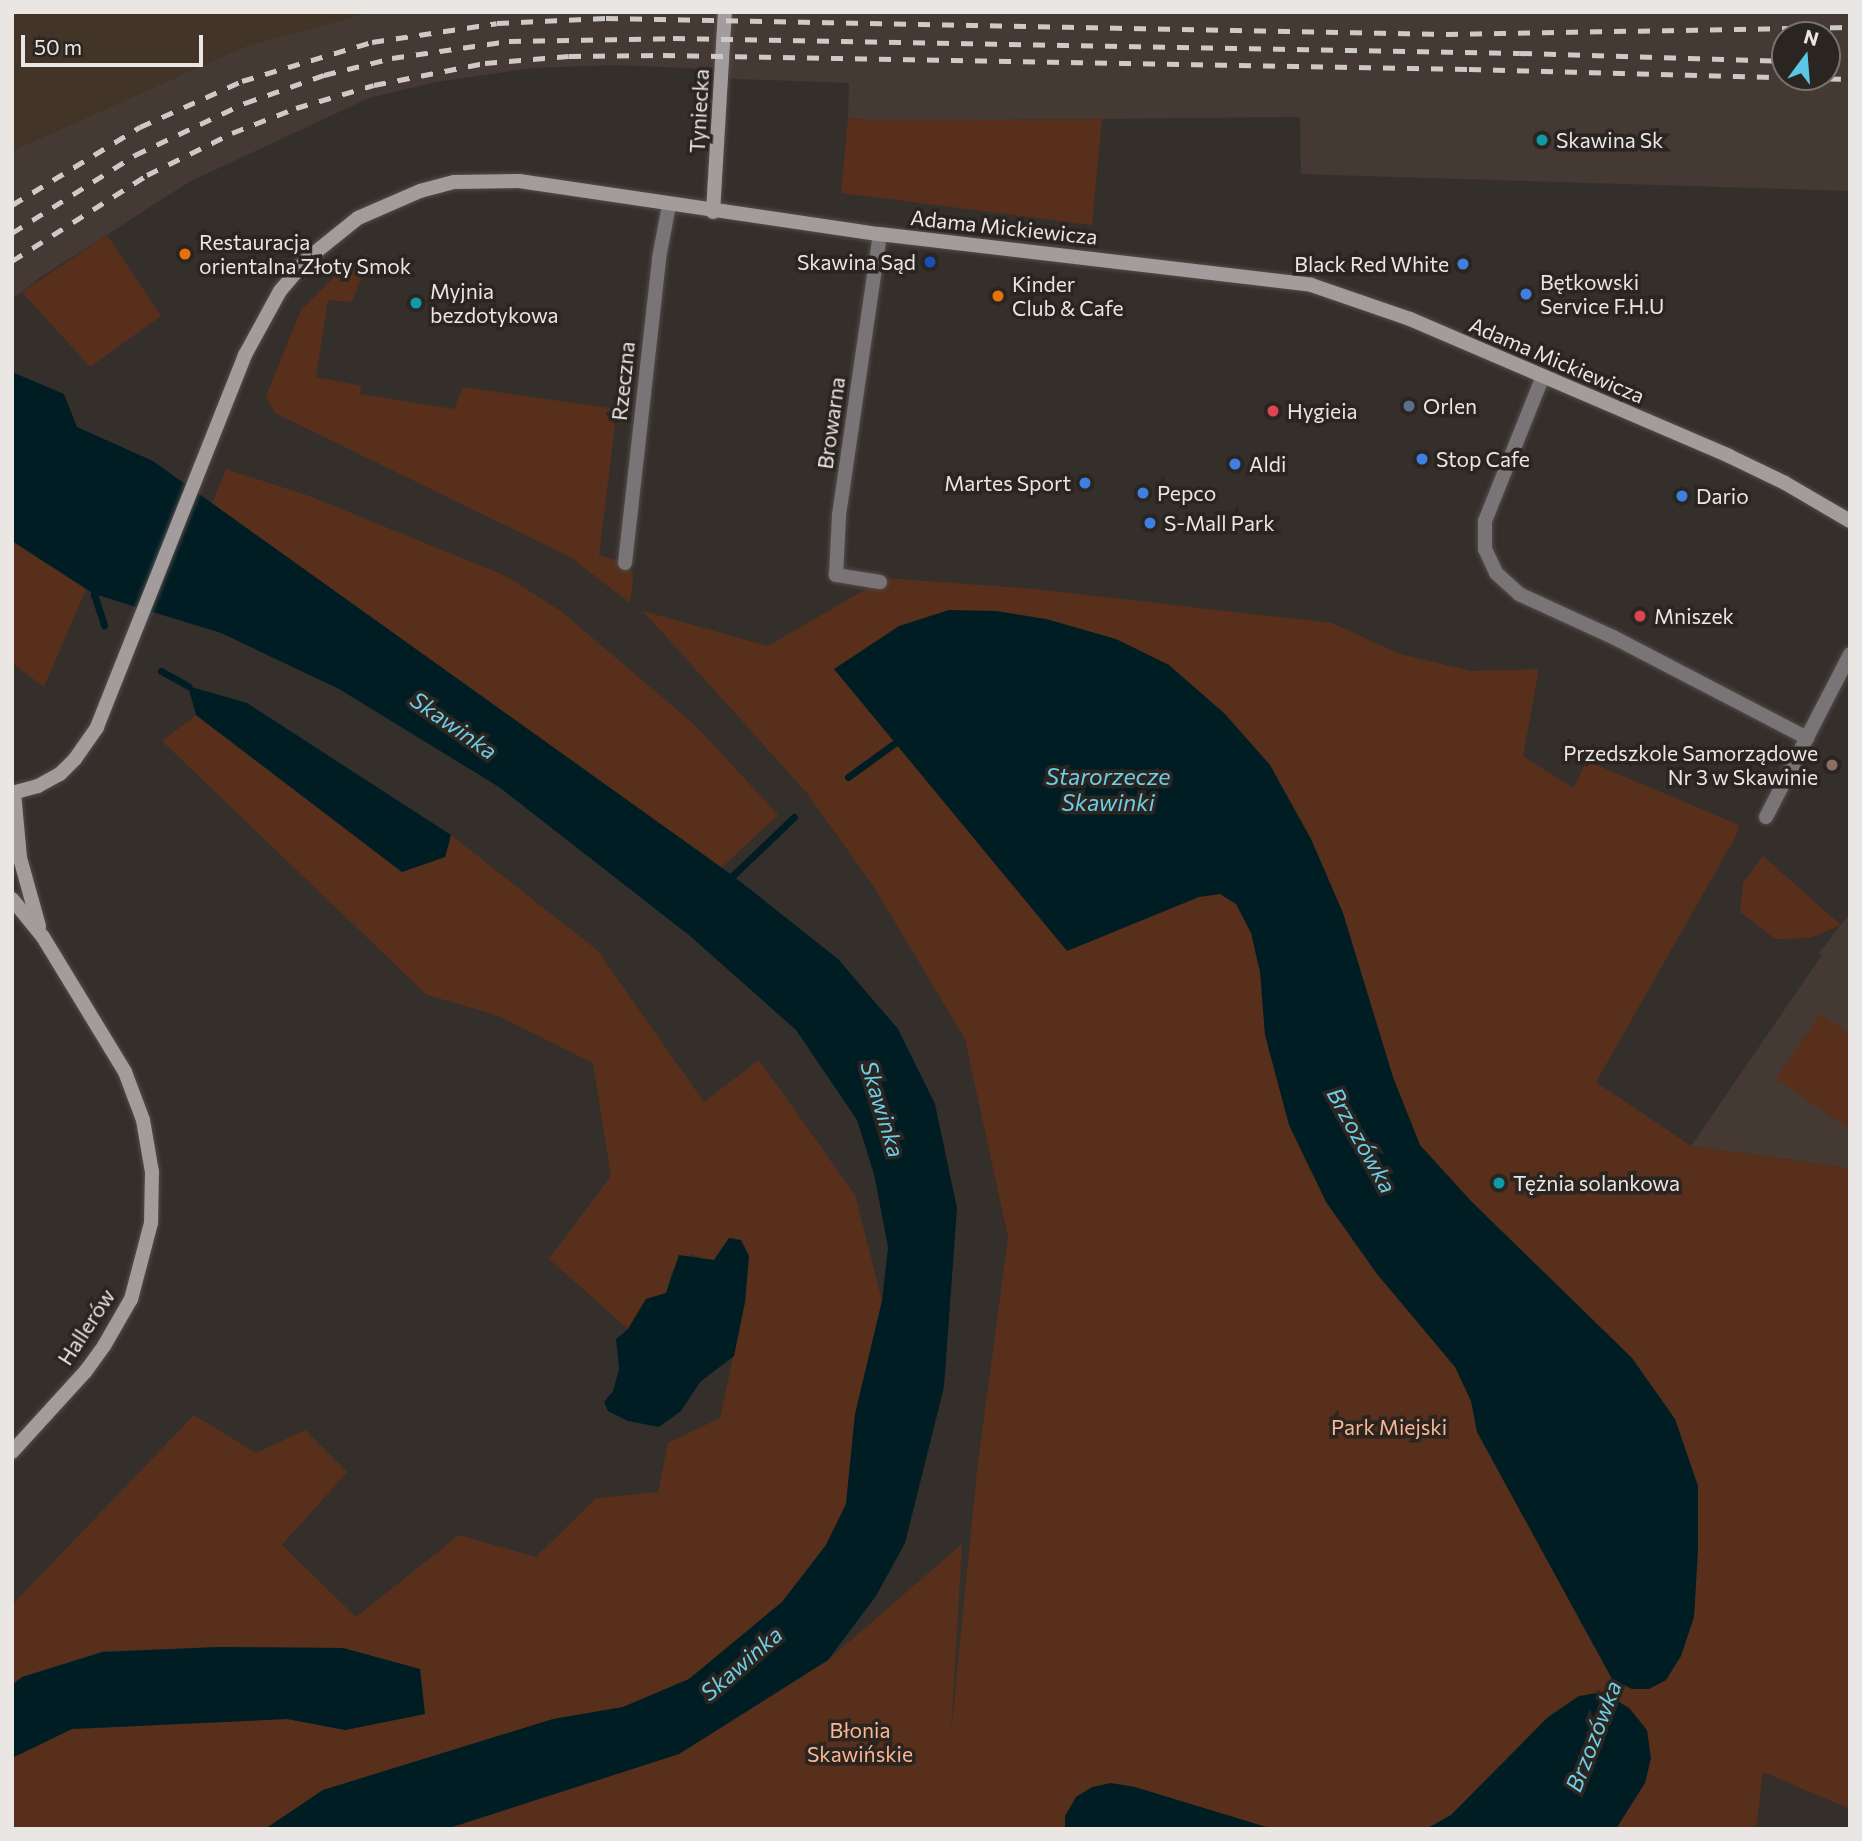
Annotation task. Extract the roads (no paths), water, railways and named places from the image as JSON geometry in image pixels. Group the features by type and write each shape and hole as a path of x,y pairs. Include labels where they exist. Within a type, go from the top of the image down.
{"main road":[{"name":"Tyniecka","path":"713,212 726,12"},
{"name":"Adama Mickiewicza","path":"13,793 38,786 69,766 90,739 107,709 221,414 253,338 280,291 318,248 372,210 437,186 492,180 519,181 713,212 880,234 1311,285 1376,305 1749,465 1850,520"},
{"name":"Hallerów","path":"13,793 24,879 43,937"},
{"name":"Hallerów","path":"12,899 43,937 114,1053 136,1101 152,1172 151,1223 141,1271 119,1322 85,1372 12,1452"}],"street":[{"name":"Rzeczna","path":"625,563 657,272 669,205"},
{"name":"Browarna","path":"880,234 841,503 836,575 880,582"},
{"path":"1542,376 1486,521 1485,549 1496,573 1519,594 1613,637 1807,738"},
{"path":"1766,817 1850,654"}],"water":[{"name":"Skawinka","path":"12,372 64,394 77,427 153,461 732,875 838,959 898,1029 935,1104 957,1208 944,1387 905,1543 876,1596 828,1660 679,1754 446,1829 265,1829 323,1790 553,1719 623,1707 689,1679 782,1602 826,1545 846,1504 855,1414 882,1301 888,1247 874,1174 857,1120 796,1030 690,936 499,787 339,689 221,633 94,594 12,541"},
{"name":"Starorzecze Skawinki","path":"949,610 996,611 1046,619 1116,639 1169,665 1225,714 1270,765 1311,839 1343,913 1393,1077 1420,1145 1471,1201 1632,1358 1675,1419 1698,1486 1698,1551 1694,1617 1681,1656 1666,1680 1649,1689 1632,1689 1612,1679 1477,1432 1471,1401 1455,1367 1377,1274 1326,1202 1289,1125 1265,1035 1260,972 1251,933 1236,904 1220,894 1199,897 1067,951 834,669 899,626"},
{"path":"188,686 247,703 451,835 445,857 402,872 196,715"},
{"path":"729,1238 741,1240 749,1256 745,1302 734,1356 700,1382 681,1411 659,1427 628,1421 608,1411 604,1402 613,1391 619,1369 616,1339 628,1329 646,1299 666,1293 679,1255 714,1260"},
{"path":"220,1647 343,1648 420,1669 425,1714 345,1730 287,1719 72,1729 12,1758 12,1685 22,1677 103,1652"},
{"path":"1603,1692 1629,1708 1647,1730 1651,1758 1645,1783 1616,1829 1426,1829 1451,1815 1548,1717 1579,1696"},
{"path":"1111,1783 1135,1787 1273,1829 1065,1829 1065,1816 1076,1797 1092,1787"}],"waterway":[{"path":"97,586 94,594 104,625"},
{"path":"161,671 188,686"},
{"name":"Brzozówka","path":"848,777 899,740"},
{"name":"Brzozówka","path":"726,882 794,817"},
{"name":"Brzozówka","path":"1606,1704 1618,1682 1618,1673"}],"railway":[{"path":"12,205 140,127 242,81 372,42 497,23 606,18 1446,34 1850,27"},
{"path":"12,233 135,155 245,103 324,75 392,58 509,41 673,38 1520,53 1771,61"},
{"path":"12,261 147,175 232,133 296,108 374,85 485,63 569,56 663,55 1469,69 1850,79"},
{"path":"1841,63 1850,63"}],"place":[{"name":"Skawina Sk","path":"1542,140"},
{"name":"Restauracja orientalna Złoty Smok","path":"185,254"},
{"name":"Skawina Sąd","path":"930,262"},
{"name":"Black Red White","path":"1463,264"},
{"name":"Bętkowski Service F.H.U","path":"1526,294"},
{"name":"Kinder Club & Cafe","path":"998,296"},
{"name":"Myjnia bezdotykowa","path":"416,303"},
{"name":"Orlen","path":"1409,406"},
{"name":"Hygieia","path":"1273,411"},
{"name":"Stop Cafe","path":"1422,459"},
{"name":"Aldi","path":"1235,464"},
{"name":"Martes Sport","path":"1085,483"},
{"name":"Pepco","path":"1143,493"},
{"name":"Dario","path":"1682,496"},
{"name":"S-Mall Park","path":"1150,523"},
{"name":"Mniszek","path":"1640,616"},
{"name":"Przedszkole Samorządowe Nr 3 w Skawinie","path":"1832,765"},
{"name":"Tężnia solankowa","path":"1499,1183"}],"park label":[{"name":"Park Miejski","path":"1389,1427"},
{"name":"Błonia Skawińskie","path":"860,1742"}]}
